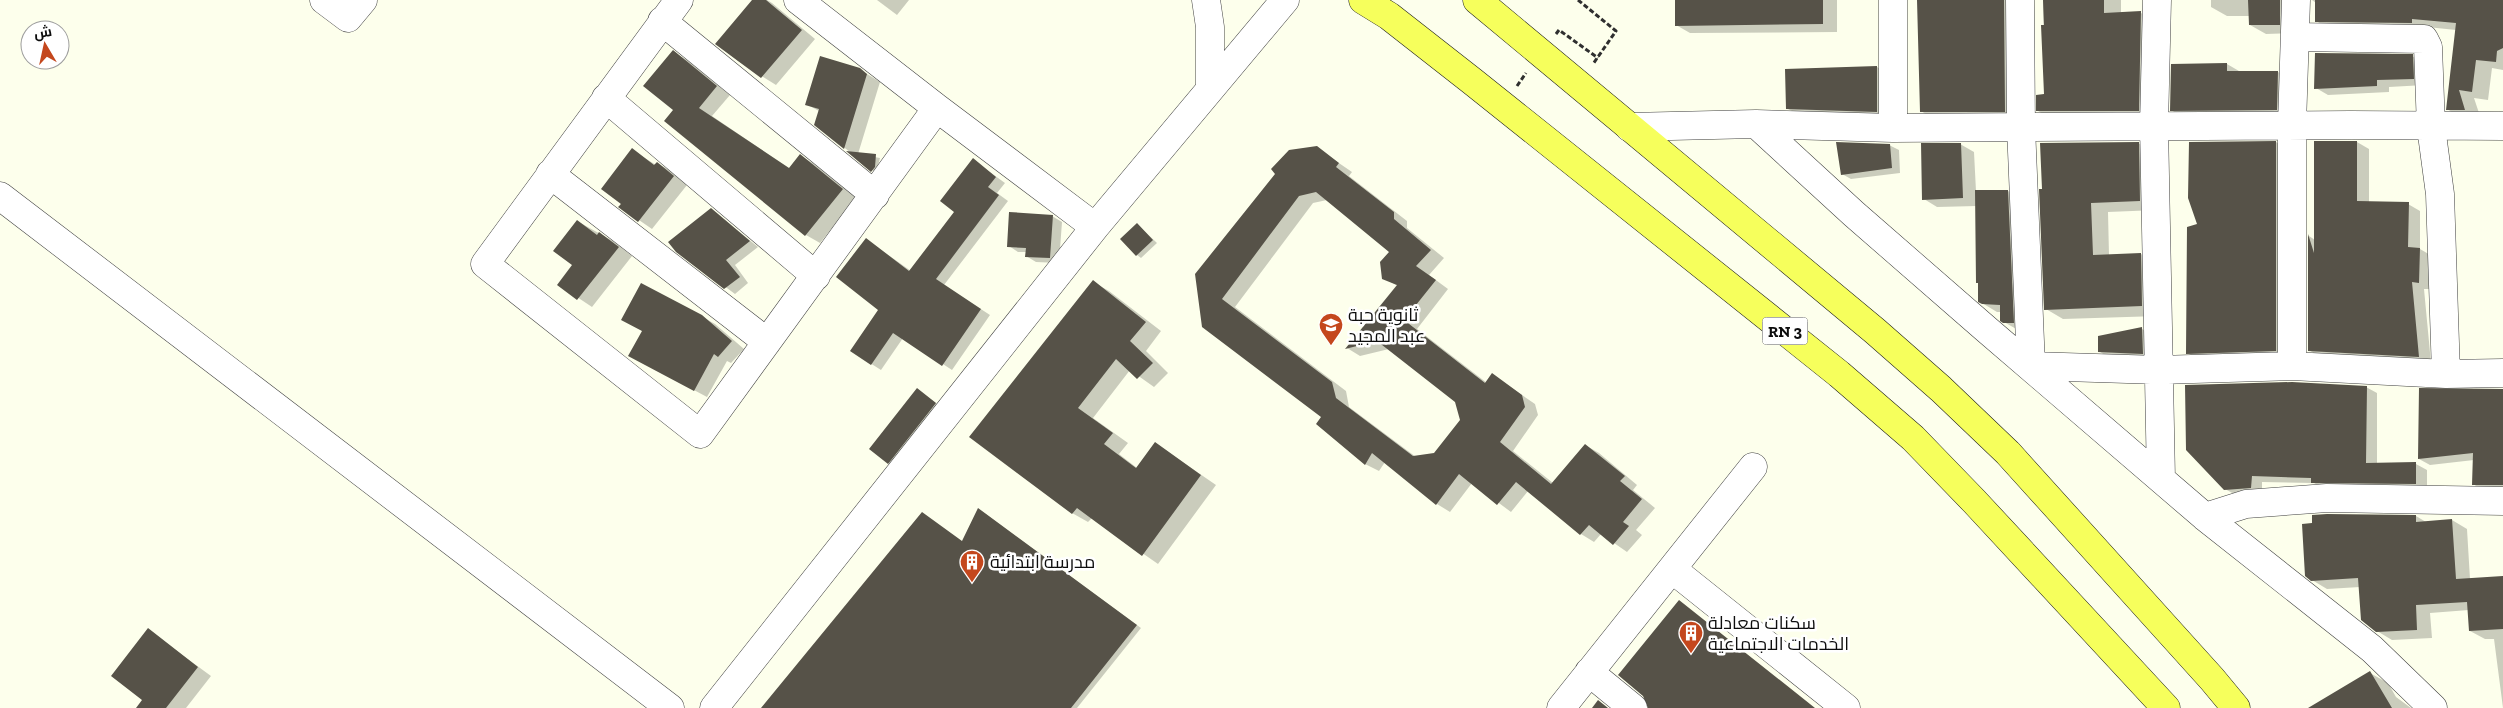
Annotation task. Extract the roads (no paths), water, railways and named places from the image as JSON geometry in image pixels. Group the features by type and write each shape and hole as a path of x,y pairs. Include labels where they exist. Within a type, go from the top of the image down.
{"main road":[{"name":"RN 3","path":"1363,0 1389,16 1839,374 1913,438 2166,708"},
{"path":"1486,4 1578,86 1875,331 2008,453 2236,708"}],"street":[{"path":"324,0 348,18 363,0"},
{"path":"679,0 485,264 700,434 875,195 936,108"},
{"path":"798,0 936,108 1096,227"},
{"path":"1206,0 1210,27 1210,88"},
{"path":"714,708 1096,227 1285,0"},
{"path":"1893,0 1893,128"},
{"path":"2020,0 2020,127 2031,366"},
{"path":"2157,0 2154,126 2161,479"},
{"path":"2292,366 2292,125 2296,0"},
{"path":"662,21 875,195"},
{"path":"2294,37 2424,39 2428,47 2431,127 2440,194 2446,374"},
{"path":"606,98 816,276"},
{"path":"1756,124 1854,214 2205,517 2372,649 2433,708"},
{"path":"1629,127 1756,124 1893,128 2292,125 2503,126"},
{"path":"550,174 767,342"},
{"path":"0,196 670,708"},
{"path":"2031,366 2159,370 2292,366 2446,374 2503,374"},
{"path":"1560,708 1753,467"},
{"path":"2205,517 2246,504 2327,498 2503,501"},
{"path":"1672,569 1846,708"},
{"path":"1589,672 1633,708"}],"place":[{"name":"ثانوية حبة عبد المجيد","path":"1331,346"},
{"name":"مدرسة ابتدائية","path":"972,583"},
{"name":"سكنات معادلة الخدمات الاجتماعية","path":"1691,654"}]}
